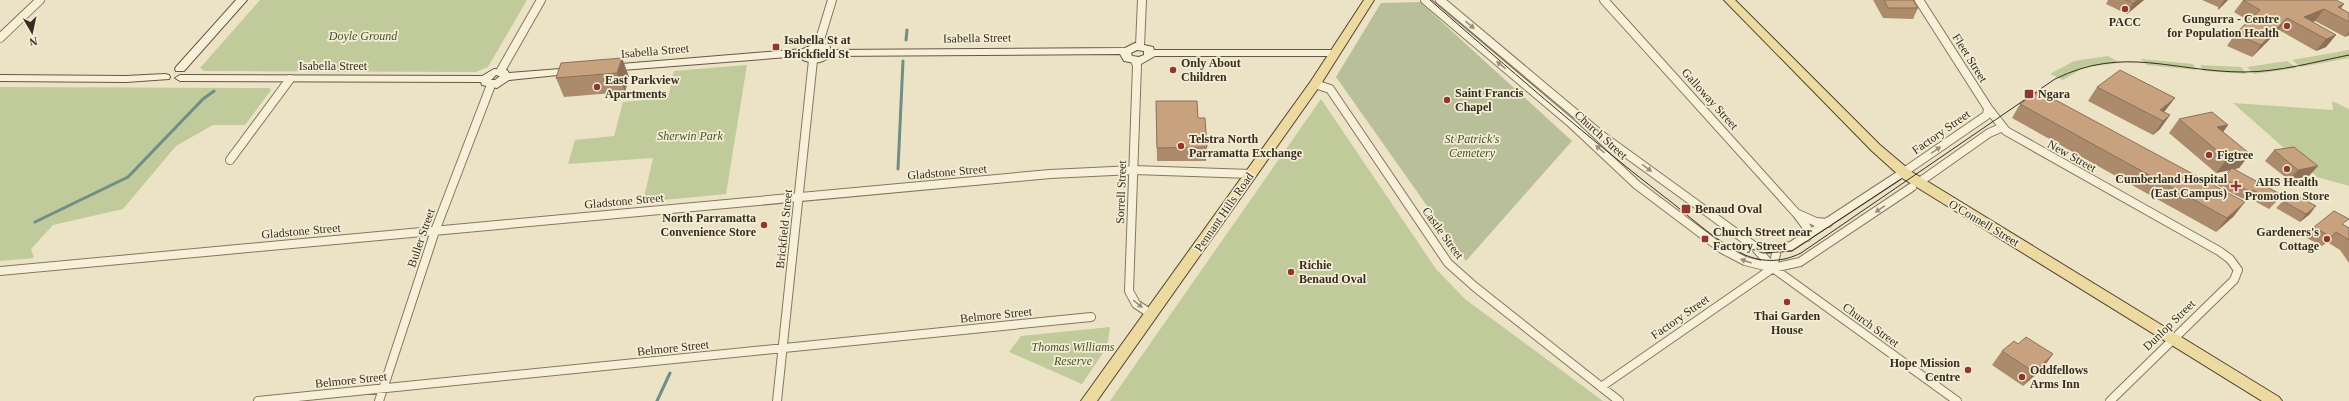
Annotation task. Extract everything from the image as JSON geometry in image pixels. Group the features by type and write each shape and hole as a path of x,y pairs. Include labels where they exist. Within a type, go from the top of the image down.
{"main road":[{"name":"Pennant Hills Road","path":"1089,401 1315,84 1369,0"},
{"name":"O'Connell Street","path":"1720,0 1876,159 1901,174 1915,185 2169,342 2259,401"},
{"name":"O'Connell Street","path":"1729,0 1901,174"},
{"name":"O'Connell Street","path":"2169,342 2274,401"}],"street":[{"path":"0,38 40,0"},
{"path":"180,74 242,0"},
{"path":"488,82 501,83 503,74 541,0"},
{"path":"818,46 832,0"},
{"path":"1142,0 1140,46 1149,49 1151,53"},
{"name":"Church Street","path":"1425,0 1572,124 1643,190 1722,249 1745,261 1773,268"},
{"name":"Church Street","path":"1440,0 1601,135 1754,246 1773,268 1957,401"},
{"name":"Galloway Street","path":"1604,0 1797,214 1808,229 1807,237"},
{"name":"Fleet Street","path":"1919,0 1988,108 2003,127"},
{"path":"818,46 825,47 827,53 823,57 809,56 811,48 818,46"},
{"name":"Isabella Street","path":"827,53 1127,50 1140,46"},
{"path":"1127,50 1126,57 1135,61 1145,60 1151,53 1335,53"},
{"name":"Isabella Street","path":"503,74 809,56"},
{"name":"Brickfield Street","path":"777,401 800,196 809,56"},
{"name":"Sorrell Street","path":"1135,61 1137,65 1129,291 1136,304 1151,314"},
{"name":"Isabella Street","path":"0,78 126,79 165,77 165,80 170,81 180,74 290,79 488,82"},
{"path":"230,160 290,79"},
{"name":"Buller Street","path":"379,401 435,231 488,82"},
{"name":"Castle Street","path":"1315,84 1330,89 1448,263 1475,287 1619,401"},
{"name":"Factory Street","path":"1777,249 1789,248 1829,223 1983,118 1988,113 1988,108"},
{"name":"Factory Street","path":"1601,387 1773,268 1800,262 1915,185 1989,133 2003,127"},
{"name":"New Street","path":"2003,127 2046,154 2219,251 2234,264"},
{"name":"Gladstone Street","path":"0,272 800,196 1050,174 1134,170 1251,174"},
{"name":"Galloway Street","path":"1797,214 1816,222 1829,223"},
{"name":"Church Street","path":"1754,246 1777,249"},
{"path":"1773,268 1775,251 1777,249"},
{"name":"Dunlop Street","path":"2110,401 2234,280 2238,270 2234,264"},
{"name":"Belmore Street","path":"258,401 782,350 1091,318"}],"green space":[{"name":"Doyle Ground","path":"260,0 527,0 488,67 476,72 204,71 200,68"},
{"name":"St Patrick's Cemetery","path":"1420,2 1572,141 1466,261 1336,77 1381,3"},
{"path":"2349,50 2349,58 2301,67 2292,60"},
{"path":"2108,56 2120,63 2085,67 2063,80 2050,74 2074,61"},
{"path":"2141,59 2193,64 2197,70 2147,65"},
{"path":"2287,61 2297,68 2254,74 2247,67"},
{"name":"Sherwin Park","path":"747,65 726,194 643,202 653,158 568,164 575,140 614,136 623,102 668,98 674,71"},
{"path":"2200,65 2241,67 2247,74 2204,71"},
{"path":"0,87 269,88 271,90 245,125 213,125 176,146 123,209 53,225 31,249 34,258 0,261"},
{"path":"1321,99 1436,269 1465,299 1603,401 1110,401"},
{"path":"2332,101 2349,109 2349,186 2317,177 2233,103 2333,110"},
{"name":"Thomas Williams Reserve","path":"1110,327 1107,347 1082,384 1009,352 1021,336"}],"building":[{"path":"1884,0 1913,0 1918,8 1888,8"},
{"path":"2126,0 2138,0 2133,3"},
{"path":"2243,0 2336,0 2344,4 2338,7 2349,13 2349,22 2324,9 2304,17 2336,35 2326,39 2287,18 2261,45 2235,34 2260,10"},
{"path":"622,58 617,73 556,78 561,63"},
{"path":"2120,70 2175,98 2160,110 2170,115 2163,121 2097,87"},
{"path":"2039,91 2245,202 2227,218 2020,104"},
{"name":"Telstra North Parramatta Exchange","path":"1156,101 1197,101 1198,118 1205,118 1207,147 1157,148"},
{"path":"2212,112 2228,125 2217,127 2250,154 2227,159 2179,119"},
{"path":"2294,147 2318,166 2298,170 2274,150"},
{"path":"2232,168 2282,195 2275,202 2253,190 2251,192 2222,178"},
{"path":"2293,194 2316,206 2306,214 2283,201"},
{"path":"2334,211 2349,219 2342,224 2349,228 2349,240 2336,232 2331,237 2314,227"},
{"path":"2026,337 2053,354 2034,372 2002,351 2014,341 2018,344"}],"waterway":[{"path":"906,40 907,30"},
{"path":"898,169 903,61"},
{"path":"35,222 128,177 203,99 214,91"},
{"path":"657,401 670,373"}],"tram line":[{"path":"1430,0 1573,123 1702,227 1723,243 1745,255 1752,258 1766,260 1780,260 1801,253 2055,79 2080,69 2104,64 2126,62 2149,63 2218,71 2257,72 2349,55"},
{"path":"1735,243 1763,253 1792,251 1901,179"}],"place":[{"name":"PACC","path":"2125,9"},
{"name":"Gungurra - Centre for Population Health","path":"2287,26"},
{"name":"Isabella St at Brickfield St","path":"776,47"},
{"name":"Only About Children","path":"1173,70"},
{"name":"East Parkview Apartments","path":"597,87"},
{"name":"Ngara","path":"2029,94"},
{"name":"Saint Francis Chapel","path":"1447,100"},
{"name":"Telstra North Parramatta Exchange","path":"1181,146"},
{"name":"Figtree","path":"2209,155"},
{"name":"AHS Health Promotion Store","path":"2287,169"},
{"name":"Cumberland Hospital (East Campus)","path":"2236,186"},
{"name":"Benaud Oval","path":"1686,209"},
{"name":"North Parramatta Convenience Store","path":"764,225"},
{"name":"Church Street near Factory Street","path":"1705,239"},
{"name":"Gardeners's Cottage","path":"2327,239"},
{"name":"Richie Benaud Oval","path":"1291,272"},
{"name":"Thai Garden House","path":"1787,302"},
{"name":"Hope Mission Centre","path":"1968,370"},
{"name":"Oddfellows Arms Inn","path":"2022,377"}]}
